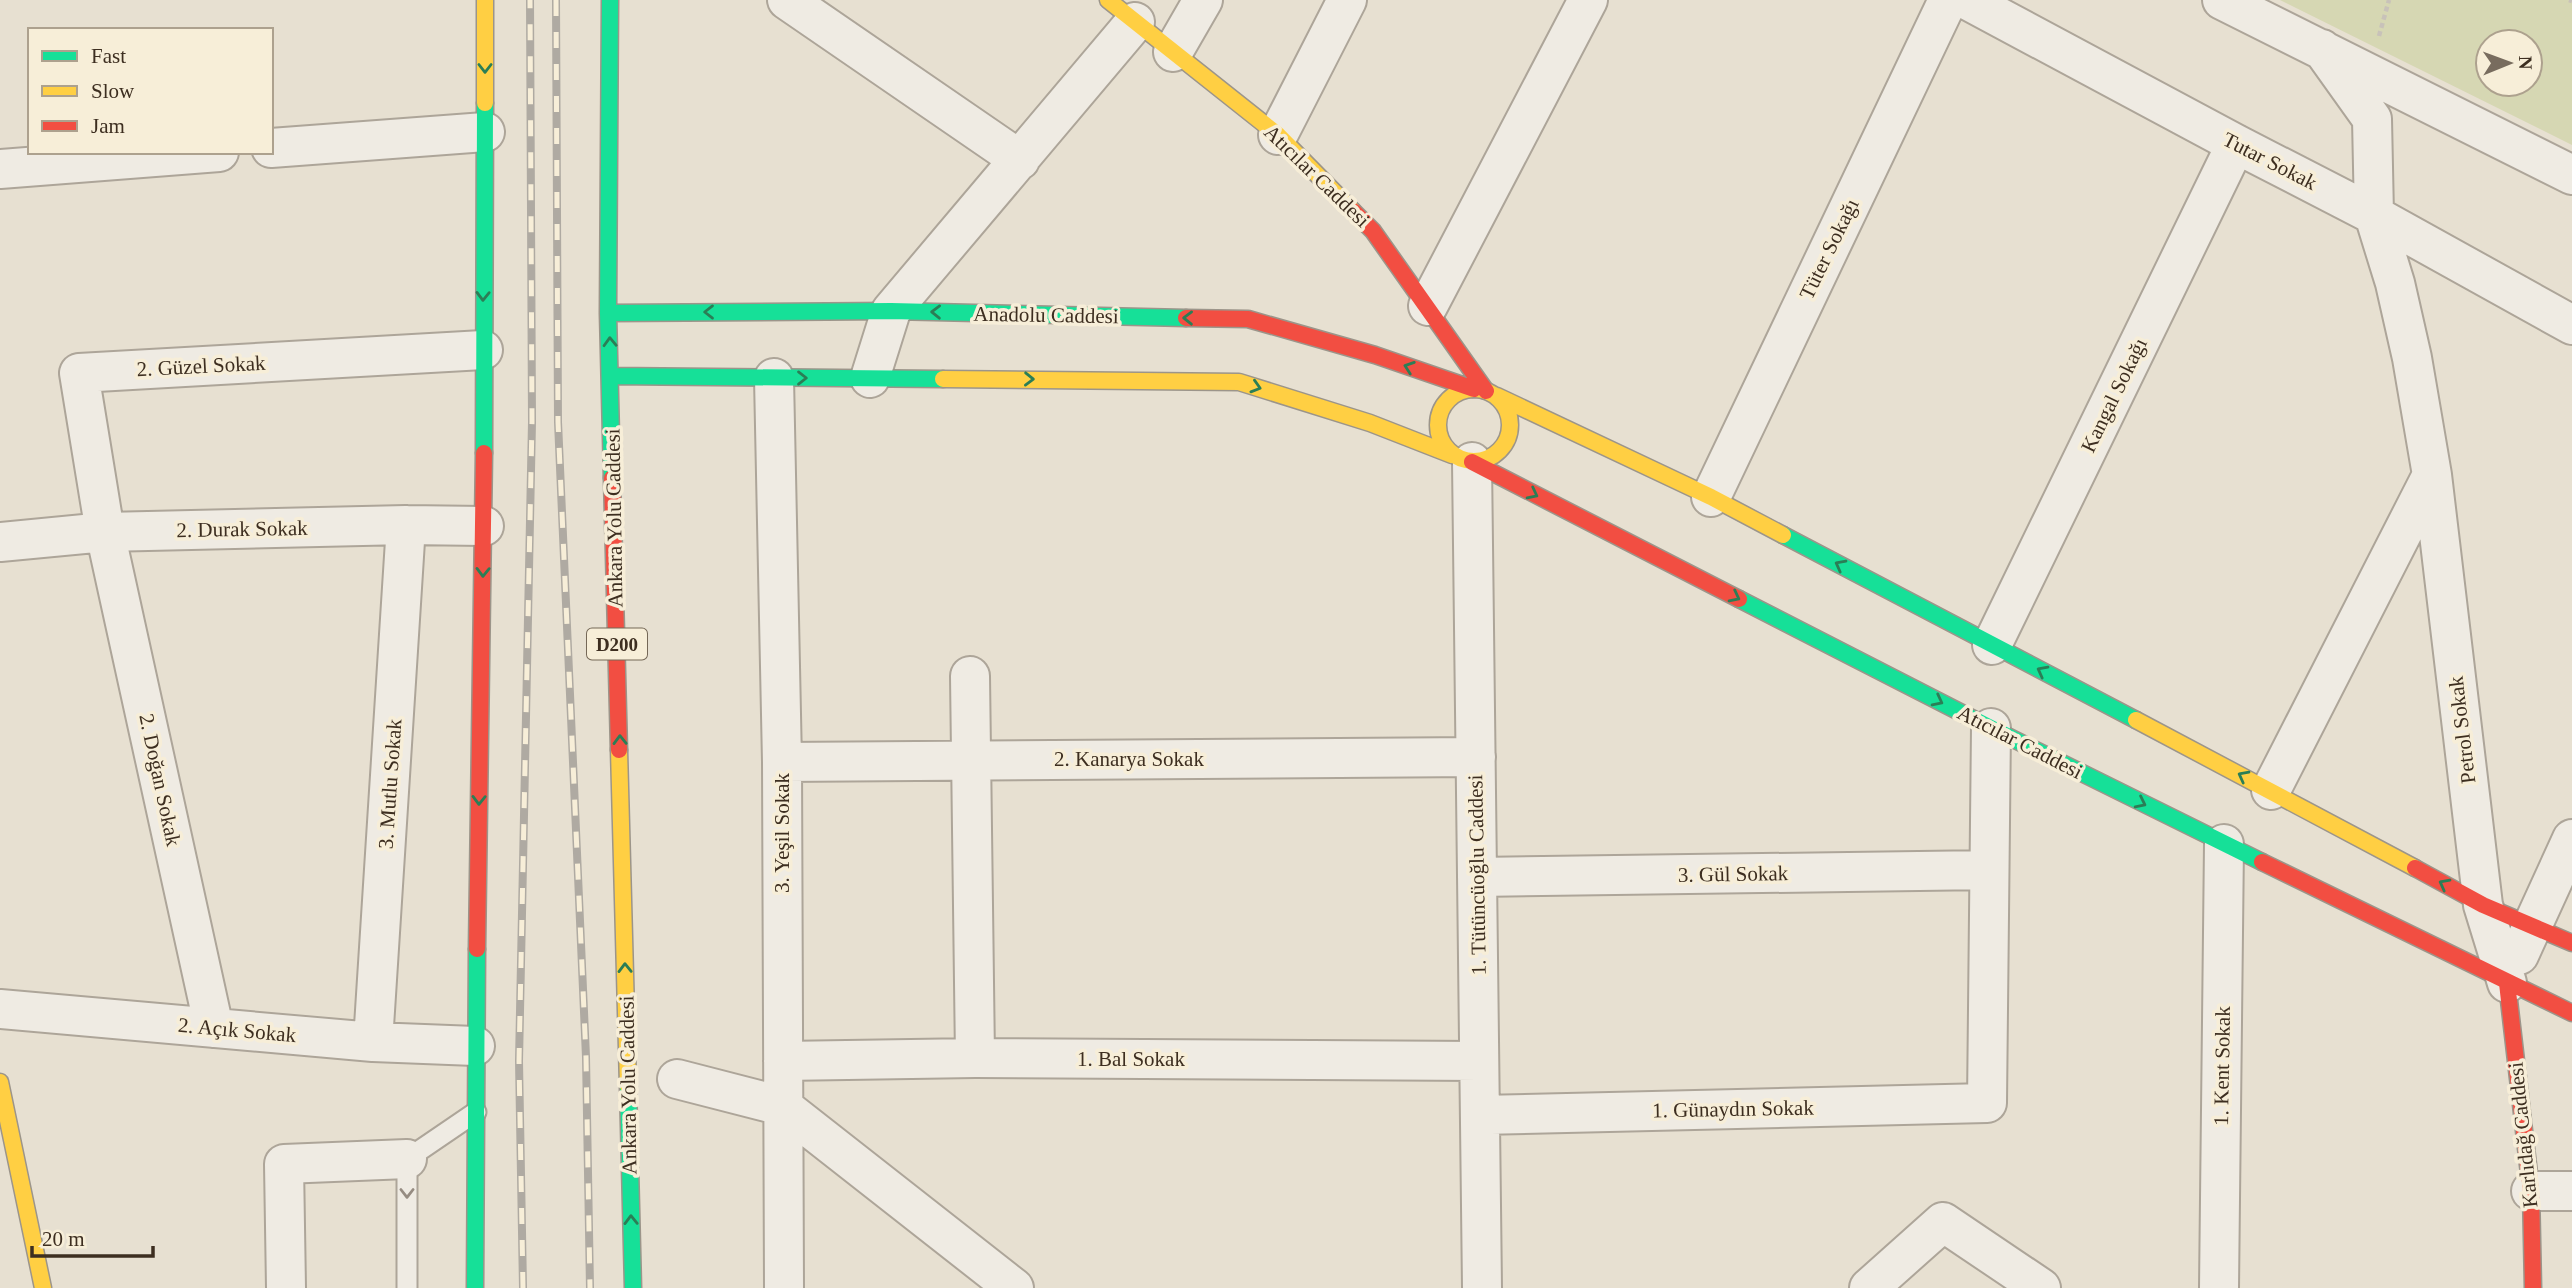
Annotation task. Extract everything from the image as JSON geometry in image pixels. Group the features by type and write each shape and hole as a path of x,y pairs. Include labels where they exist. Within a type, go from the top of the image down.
{"main road":[{"path":"475,1288 475,1046 484,526 485,0"},
{"name":"Ankara Yolu Caddesi","path":"610,0 608,313 633,1288"},
{"name":"Atıcılar Caddesi","path":"1122,11 1278,135 1373,231 1428,306 1485,392"},
{"name":"Anadolu Caddesi","path":"608,313 891,311 1248,319 1375,355 1485,392"},
{"path":"611,376 1239,382 1370,423 1462,458 1494,456 1503,449 1508,438 1509,415 1485,392"},
{"path":"1462,458 1441,443 1437,431 1438,418 1450,397 1461,391 1485,392 1711,498 2271,790 2483,905 2572,943"},
{"name":"Atıcılar Caddesi","path":"1462,458 1991,728 2572,1013"},
{"name":"Karlıdağ Caddesi","path":"2507,983 2531,1191 2533,1288"},
{"path":"0,1082 43,1288"}],"street":[{"path":"786,0 1020,160"},
{"path":"1172,52 1203,0"},
{"path":"1278,135 1347,0"},
{"path":"1428,306 1588,0"},
{"name":"Tüter Sokağı","path":"1711,498 1948,0"},
{"name":"Tutar Sokak","path":"1966,0 2374,215 2572,326"},
{"path":"2222,0 2572,175"},
{"path":"870,378 891,311 1020,160 1122,11"},
{"name":"Petrol Sokak","path":"2322,49 2372,119 2374,215 2395,284 2412,358 2432,475 2483,905 2507,983"},
{"path":"273,148 485,132"},
{"name":"Kangal Sokağı","path":"1992,645 2236,144"},
{"path":"0,169 193,154"},
{"name":"2. Güzel Sokak","path":"105,532 79,373 483,350"},
{"name":"3. Yeşil Sokak","path":"774,378 782,762 784,1288"},
{"name":"1. Tütüncüoğlu Caddesi","path":"1462,458 1476,757 1482,1288"},
{"path":"2271,790 2432,475"},
{"name":"2. Durak Sokak","path":"0,542 105,532 407,525 484,526"},
{"name":"3. Mutlu Sokak","path":"373,1042 407,525"},
{"name":"2. Doğan Sokak","path":"105,532 214,1028"},
{"path":"970,676 975,1058"},
{"path":"1989,870 1991,728"},
{"name":"2. Kanarya Sokak","path":"782,762 1476,757"},
{"path":"2507,983 2572,839"},
{"name":"1. Kent Sokak","path":"2219,1288 2224,844"},
{"name":"3. Gül Sokak","path":"1477,877 1989,870"},
{"name":"1. Günaydın Sokak","path":"1480,1115 1987,1104 1989,870"},
{"name":"2. Açık Sokak","path":"0,1009 373,1042 475,1046"},
{"name":"1. Bal Sokak","path":"783,1060 975,1058 1479,1061"},
{"path":"677,1079 782,1107 1014,1288"},
{"path":"286,1288 284,1164 407,1159"},
{"path":"2531,1191 2572,1191"},
{"path":"1869,1288 1943,1222 2041,1288"}],"lane":[{"path":"407,1288 407,1159 476,1112"}],"green space":[{"path":"2280,0 2572,0 2572,145 2477,98 2544,98 2544,28 2474,28 2474,96"}],"railway":[{"path":"523,1288 519,1061 532,422 530,0"},
{"path":"556,0 558,422 586,1057 590,1288"}],"traffic: fast":[{"path":"610,0 608,313 612,478"},
{"path":"484,453 485,103"},
{"path":"608,313 891,311 1186,318"},
{"path":"611,376 943,379"},
{"path":"1783,535 2136,720"},
{"path":"1739,599 2262,862"},
{"path":"475,1288 477,949"},
{"path":"628,1086 633,1288"}],"traffic: slow":[{"path":"485,0 485,103"},
{"path":"1108,0 1278,135 1353,211"},
{"path":"943,379 1239,382 1370,423 1452,455"},
{"path":"1481,389 1500,399 1508,411 1510,425 1508,439 1500,451 1488,459 1467,461 1448,451 1440,439 1438,418 1448,399 1460,391 1481,389"},
{"path":"1497,396 1711,497 1783,535"},
{"path":"2136,720 2415,868"},
{"path":"619,750 628,1086"},
{"path":"0,1082 43,1288"}],"traffic: jam":[{"path":"1353,211 1373,231 1486,391"},
{"path":"1186,318 1248,319 1375,355 1474,389"},
{"path":"477,949 484,453"},
{"path":"1472,462 1739,599"},
{"path":"612,478 619,750"},
{"path":"2262,862 2572,1013"},
{"path":"2415,868 2483,905 2572,943"},
{"path":"2507,983 2531,1191 2533,1288"}]}
